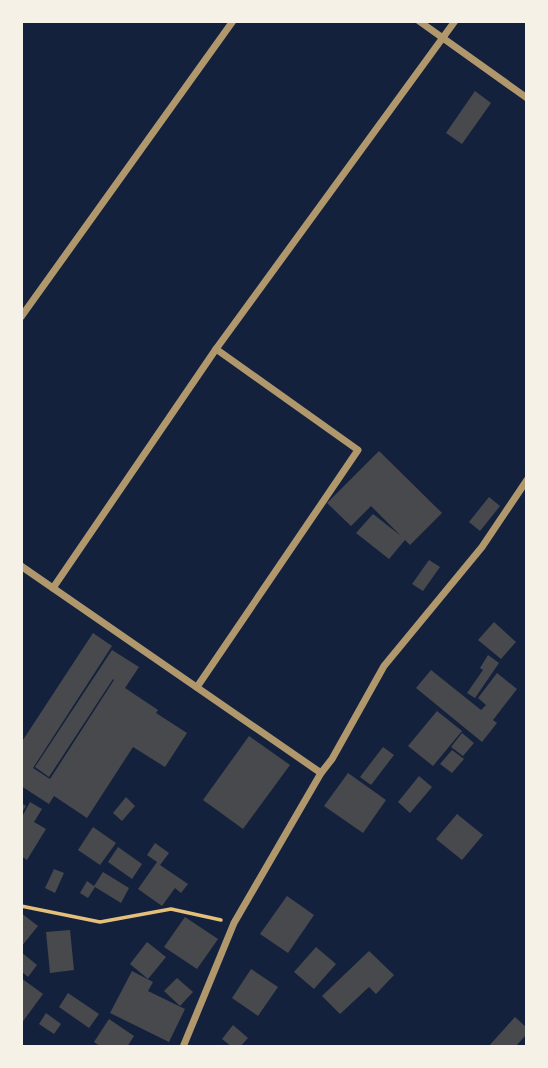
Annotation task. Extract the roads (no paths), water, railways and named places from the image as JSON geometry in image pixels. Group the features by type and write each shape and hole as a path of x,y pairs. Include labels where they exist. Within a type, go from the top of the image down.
{"street":[{"path":"21,317 233,21"},
{"path":"419,21 527,98"},
{"path":"54,588 216,349 455,21"},
{"path":"197,687 358,450 216,349"},
{"path":"183,1047 234,923 384,666 482,547 527,480"},
{"path":"21,566 321,773"}]}
